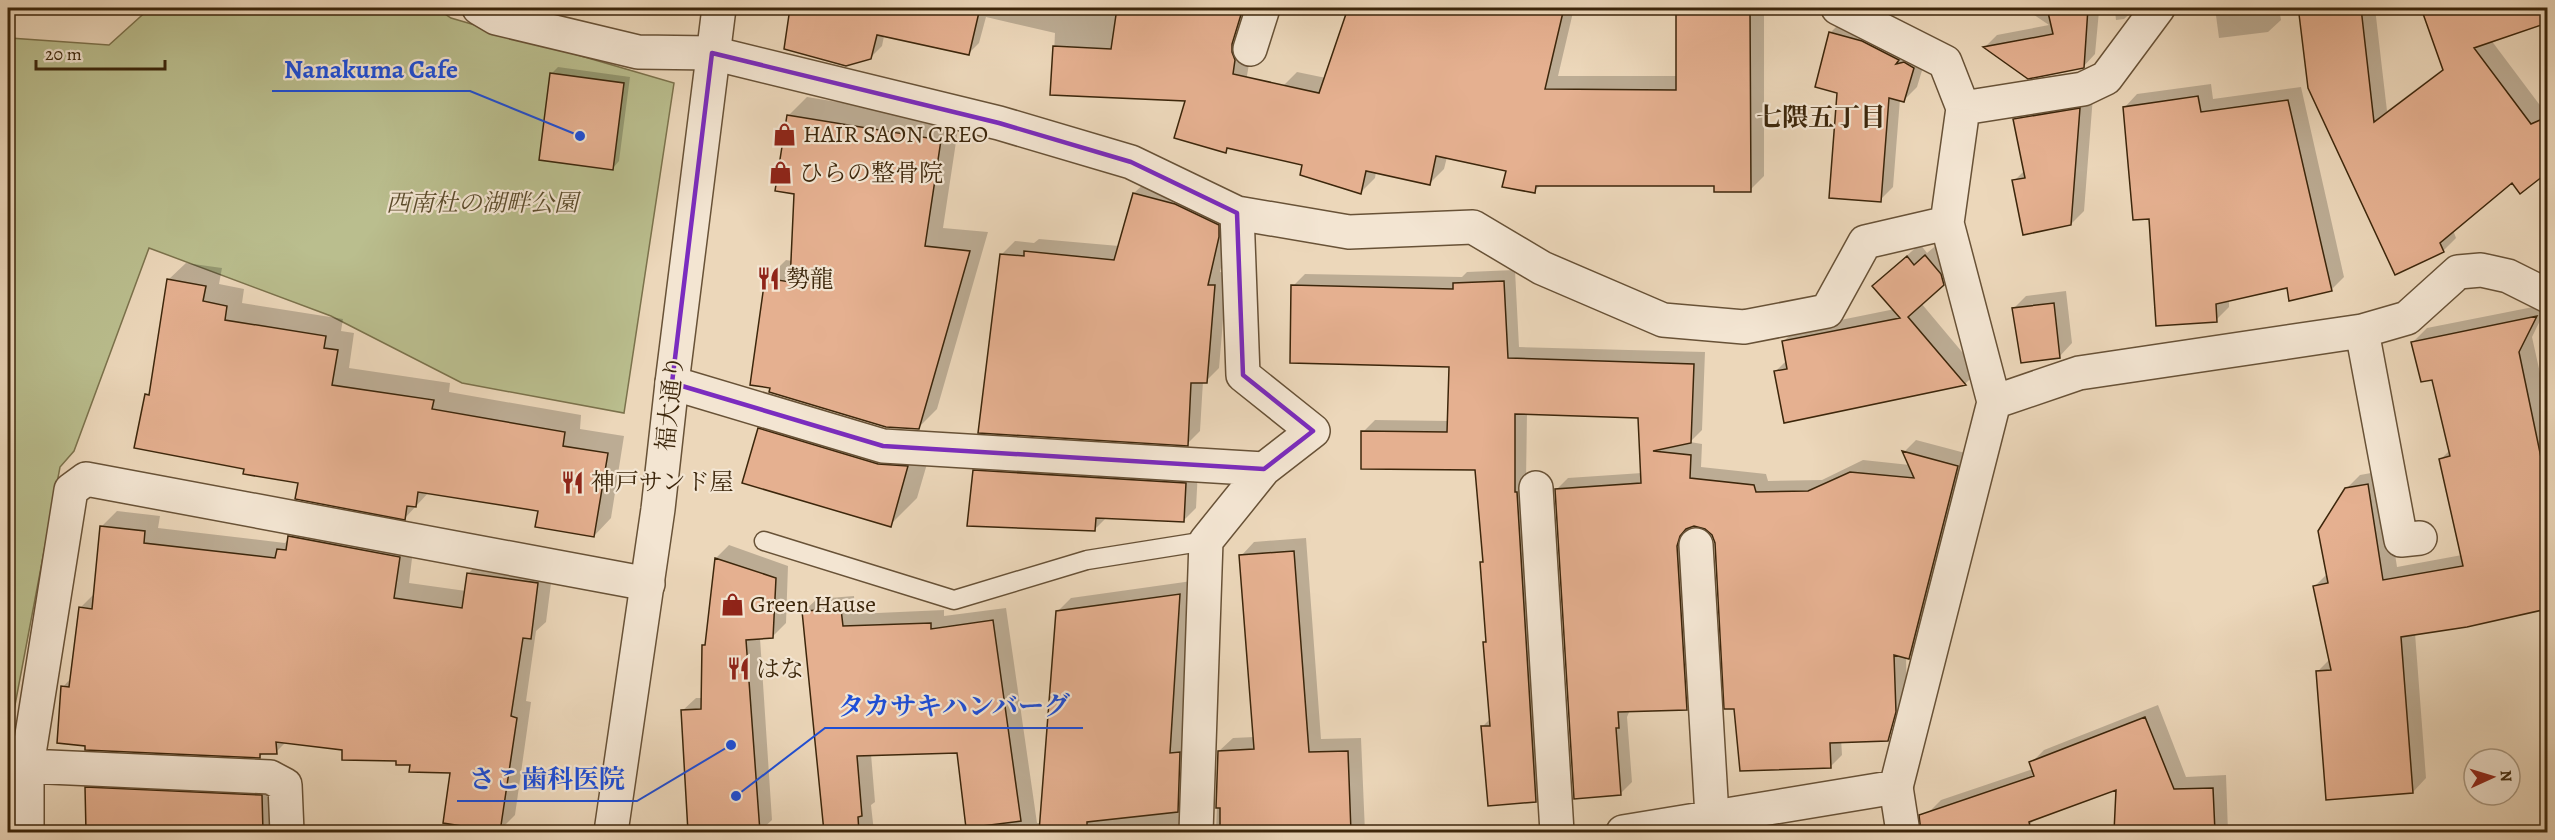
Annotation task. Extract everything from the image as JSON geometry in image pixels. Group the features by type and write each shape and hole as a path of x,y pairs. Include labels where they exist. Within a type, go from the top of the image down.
{"street":[{"path":"479,8 496,18 638,51 712,54 999,123 1131,162 1237,213 1349,232 1473,227 1542,268 1663,320 1744,327 1827,311 1865,242 1947,223"},
{"name":"福大通り","path":"611,832 648,584 719,8"},
{"path":"1250,50 1263,8"},
{"path":"1838,8 1945,62 1963,108 1947,223 1994,402 1896,787 1903,832"},
{"path":"1963,108 2083,89 2106,78 2158,8"},
{"path":"1196,832 1206,541 1264,469 1313,430 1243,375 1237,213"},
{"path":"1994,402 2079,373 2362,331 2407,318 2458,272 2481,270 2508,276 2547,296"},
{"path":"2362,331 2401,540 2420,538"},
{"path":"672,383 883,446 1264,469"},
{"path":"27,832 27,766 71,490 86,479 648,584"},
{"path":"1536,488 1557,832"},
{"path":"1696,545 1712,816"},
{"path":"27,766 270,777 285,785 287,832"},
{"path":"1623,832 1896,787"}],"lane":[{"path":"764,542 954,600 1086,560 1206,541"}],"highlighted area":[{"path":"712,53 999,123 1131,162 1237,213 1243,375 1313,431 1264,469 883,446 672,383"}],"green space":[{"name":"西南杜の湖畔公園","path":"150,8 436,8 451,18 674,83 624,413 462,383 331,316 149,248 74,451 60,467 8,742 8,28 10,38 109,45"}],"building":[{"path":"790,8 980,8 969,55 877,35 871,59 846,66 784,49"},
{"path":"1117,8 1243,8 1232,44 1235,60 1233,74 1319,93 1348,8 1564,8 1545,89 1676,90 1676,8 1750,8 1751,192 1714,192 1714,186 1536,186 1535,193 1502,187 1506,171 1436,156 1430,185 1366,171 1361,194 1300,175 1302,165 1227,148 1226,153 1174,138 1185,101 1050,95 1053,46 1111,49"},
{"path":"2047,8 2088,8 2084,68 2028,79 1983,47 2053,34"},
{"path":"2361,8 2374,122 2443,70 2421,8 2444,8 2449,14 2468,8 2547,8 2547,23 2474,48 2531,124 2547,117 2547,173 2520,194 2512,183 2440,243 2444,252 2395,275 2308,88 2299,14"},
{"path":"1829,32 1862,41 1899,60 1896,64 1904,62 1914,68 1904,102 1889,98 1881,202 1829,198 1837,93 1815,87"},
{"path":"550,73 624,83 613,170 539,160"},
{"path":"2198,96 2201,112 2288,100 2332,291 2289,301 2287,288 2216,304 2217,322 2156,326 2149,219 2133,220 2123,107"},
{"path":"2080,108 2071,225 2023,235 2012,180 2025,178 2013,119"},
{"path":"787,115 941,140 925,246 970,251 919,429 886,427 769,392 770,388 750,385 765,278 790,282 794,194 775,191"},
{"path":"1133,193 1175,204 1219,225 1219,237 1208,285 1215,285 1207,383 1191,383 1188,446 978,433 1000,254 1024,256 1024,251 1114,260"},
{"path":"1925,255 1941,274 1944,285 1908,317 1966,385 1784,423 1774,371 1787,369 1782,341 1900,318 1872,286 1907,256 1914,265"},
{"path":"167,279 206,286 203,301 227,306 225,320 326,336 324,348 338,350 332,385 434,400 432,409 565,432 563,446 608,453 594,537 535,527 538,511 418,492 416,507 407,506 405,520 295,499 298,483 243,474 244,469 134,448 145,394 149,395"},
{"path":"1504,281 1508,358 1694,364 1691,443 1653,451 1691,455 1690,478 1754,485 1756,492 1808,491 1850,472 1914,478 1902,451 1958,466 1909,659 1894,655 1896,712 1888,741 1830,743 1831,768 1740,771 1734,709 1724,709 1715,543 1712,535 1705,529 1694,526 1686,529 1680,536 1677,546 1687,710 1618,712 1619,728 1616,728 1621,795 1574,799 1555,489 1641,483 1638,418 1515,414 1515,492 1517,492 1536,802 1488,806 1481,726 1490,726 1483,642 1486,642 1480,562 1483,562 1475,470 1361,469 1361,431 1447,432 1449,367 1290,363 1291,285 1453,289 1453,283"},
{"path":"2054,303 2060,358 2021,363 2012,308"},
{"path":"2537,316 2519,352 2543,467 2547,471 2547,609 2467,627 2401,637 2413,793 2326,800 2316,671 2331,670 2313,586 2328,583 2318,531 2345,488 2368,484 2383,580 2463,566 2439,459 2450,456 2432,380 2421,382 2411,342"},
{"path":"758,428 878,464 908,466 891,527 742,483"},
{"path":"973,470 1186,483 1184,522 1096,518 1095,531 967,526"},
{"path":"100,526 145,531 144,543 275,558 277,549 286,550 288,536 400,557 394,598 462,608 467,573 538,583 531,639 523,638 511,716 517,718 500,832 443,823 450,773 409,772 410,765 396,765 396,761 342,760 342,750 276,742 277,754 260,754 260,758 85,750 85,746 57,743 61,686 69,687 79,607 92,609"},
{"path":"1294,551 1309,752 1348,751 1351,832 1220,832 1220,808 1216,808 1218,751 1254,749 1239,555"},
{"path":"715,558 776,578 773,638 746,640 760,832 688,832 681,710 701,709 702,645 705,645"},
{"path":"1180,594 1170,753 1180,752 1178,812 1087,822 1087,828 1039,832 1056,611"},
{"path":"841,609 843,626 931,623 931,629 993,620 1021,821 966,828 957,753 857,756 862,816 858,817 859,832 824,832 802,611"},
{"path":"2145,717 2174,789 2213,788 2215,832 2114,832 2116,790 2029,822 2030,826 2011,832 1921,832 1919,815 2034,776 2029,762"},
{"path":"85,787 262,795 263,832 86,832"}],"place":[{"name":"HAIR SAON CREO","path":"785,134"},
{"name":"Nanakuma Cafe","path":"580,136"},
{"name":"ひらの整骨院","path":"781,173"},
{"name":"勢龍","path":"768,279"},
{"name":"神戸サンド屋","path":"573,482"},
{"name":"Green Hause","path":"732,604"},
{"name":"はな","path":"738,669"},
{"name":"さこ歯科医院","path":"731,745"},
{"name":"タカサキハンバーグ","path":"736,796"}],"district":[{"name":"七隈五丁目","path":"1821,117"}]}
